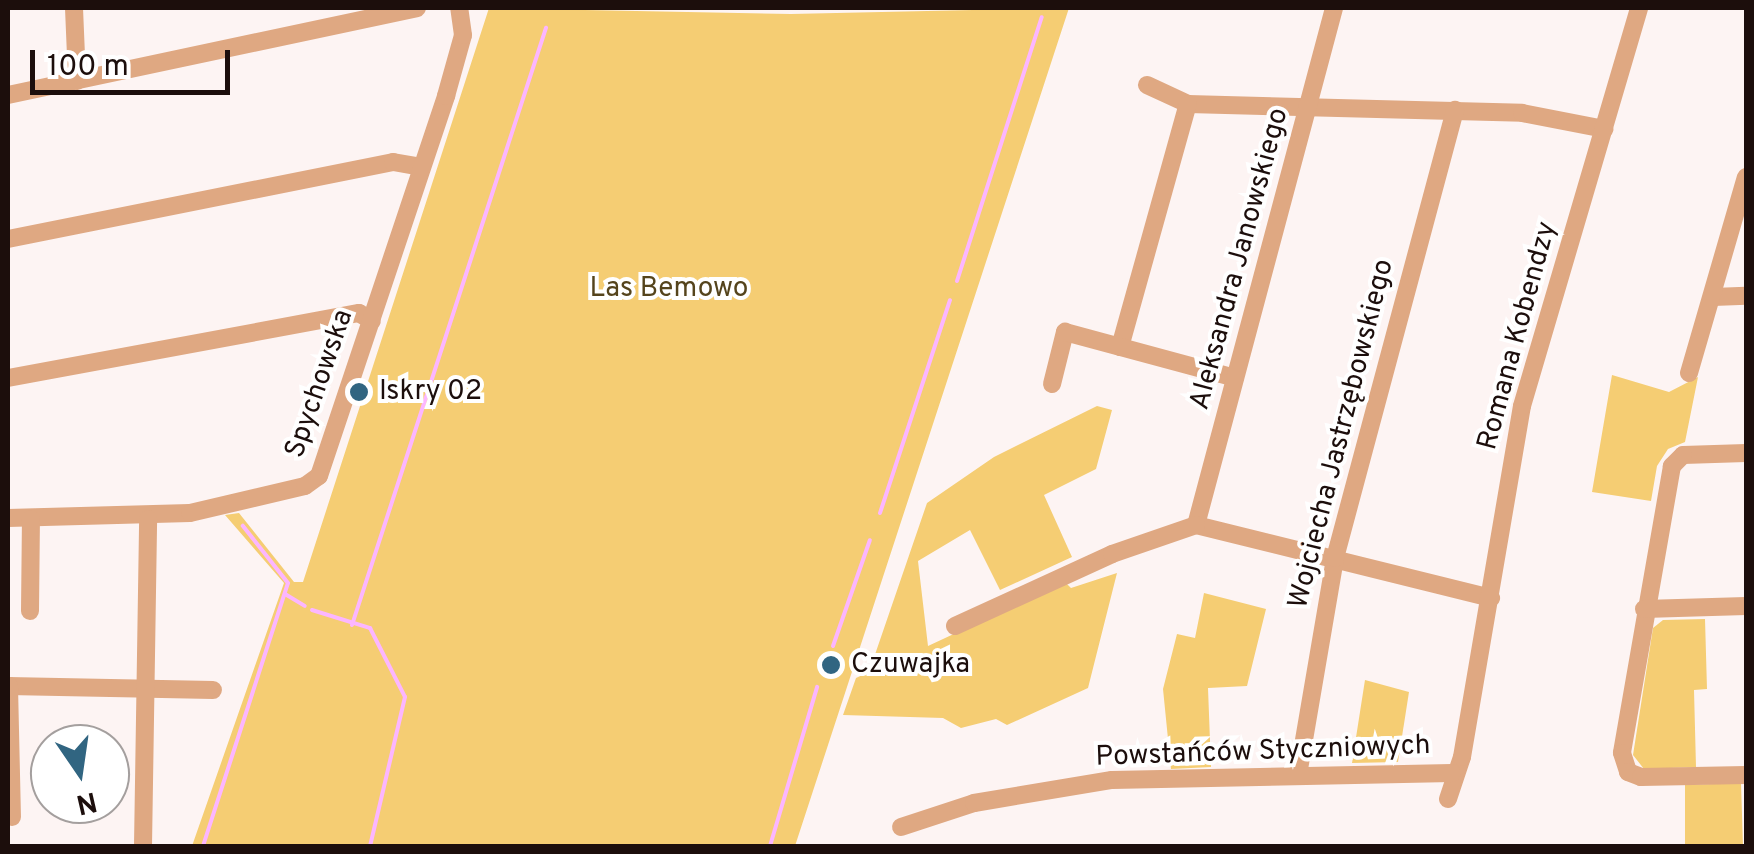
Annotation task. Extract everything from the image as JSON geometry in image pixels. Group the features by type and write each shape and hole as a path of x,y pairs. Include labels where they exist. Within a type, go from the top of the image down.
{"street":[{"path":"74,8 76,81"},
{"path":"8,95 417,8"},
{"name":"Spychowska","path":"8,518 148,519 288,490 319,476 464,35 460,8"},
{"name":"Aleksandra Janowskiego","path":"1196,524 1334,8"},
{"name":"Romana Kobendzy","path":"1448,799 1452,773 1462,757 1522,406 1639,8"},
{"path":"1146,85 1188,104 1522,113 1604,129"},
{"path":"1120,347 1188,104"},
{"name":"Wojciecha Jastrzębowskiego","path":"1298,775 1335,558 1455,110"},
{"path":"8,239 393,162 420,167"},
{"path":"1689,373 1746,177"},
{"path":"1712,297 1746,296"},
{"path":"8,378 359,313 372,321"},
{"path":"1052,384 1064,332 1235,378"},
{"path":"1746,454 1690,455 1677,459 1666,482 1622,753 1628,772 1746,775"},
{"path":"30,611 31,519"},
{"path":"143,846 148,519"},
{"path":"956,626 1112,554 1196,524 1491,598"},
{"path":"1644,609 1746,606"},
{"path":"12,817 8,686 213,690"},
{"name":"Powstańców Styczniowych","path":"901,826 986,801 1102,781 1452,773"}],"green space":[{"name":"Las Bemowo","path":"489,8 791,14 1069,8 795,846 192,846 284,583 225,515 239,513 294,582 303,582"},
{"path":"1612,375 1669,392 1698,377 1685,442 1668,449 1657,466 1651,501 1592,492"},
{"path":"1097,406 1112,410 1096,469 1044,495 1072,557 1000,590 970,530 918,561 928,646 1065,582 1071,588 1117,573 1088,688 1007,725 996,719 961,728 943,718 843,715 856,678 869,672 927,503 994,457"},
{"path":"1204,593 1266,609 1247,686 1208,688 1211,767 1171,769 1163,689 1177,634 1195,638"},
{"path":"1705,619 1707,689 1694,690 1696,767 1644,769 1633,755 1653,628 1663,620"},
{"path":"1365,680 1409,692 1398,762 1352,763"},
{"path":"1741,783 1743,846 1685,846 1685,785"}],"waterway":[{"path":"957,281 1042,17"},
{"path":"352,625 546,28"},
{"path":"880,513 950,300"},
{"path":"203,846 288,583 243,526"},
{"path":"833,646 870,540"},
{"path":"285,594 305,606"},
{"path":"312,610 370,628 405,697 370,846"},
{"path":"770,846 817,687"}],"place":[{"name":"Iskry 02","path":"359,392"},
{"name":"Czuwajka","path":"831,665"}]}
